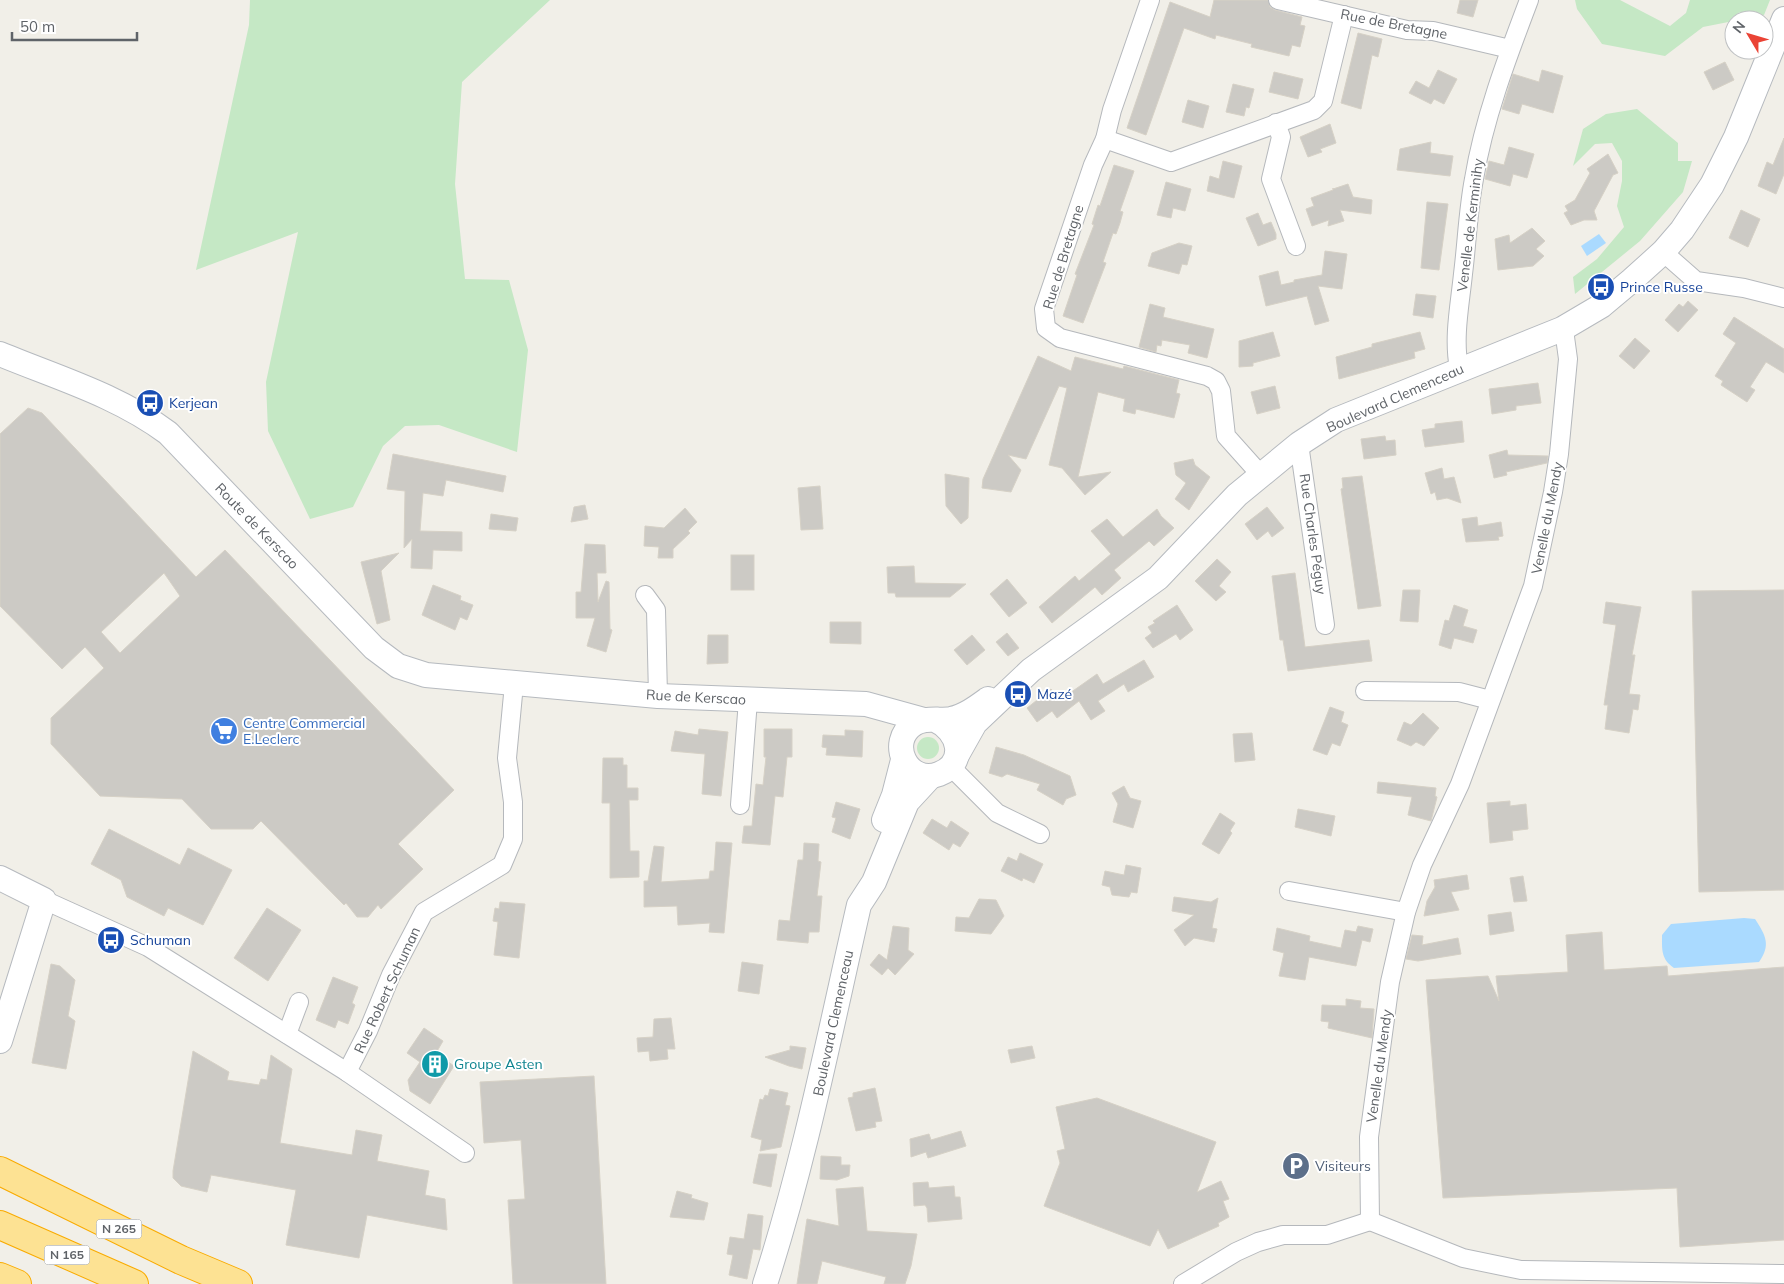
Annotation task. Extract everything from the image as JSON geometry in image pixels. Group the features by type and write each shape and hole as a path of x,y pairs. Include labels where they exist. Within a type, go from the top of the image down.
{"highway":[{"name":"N 265","path":"0,1171 181,1260 238,1284"},
{"name":"N 165","path":"0,1225 134,1284"},
{"name":"N 165","path":"0,1244 67,1267 106,1284"},
{"path":"0,1277 17,1284"}],"street":[{"name":"Rue de Bretagne","path":"1150,0 1112,110 1105,139 1092,165 1044,309 1046,328 1060,338 1207,376 1216,381 1221,391 1226,436 1260,474"},
{"name":"Rue de Bretagne","path":"1278,0 1407,30 1433,31 1510,49"},
{"name":"Venelle de Kerminihy","path":"1459,368 1457,358 1458,317 1474,179 1482,141 1510,49 1529,0"},
{"path":"1105,139 1171,162 1320,106 1350,16"},
{"name":"Boulevard Clemenceau","path":"765,1284 779,1241 819,1090 859,905 874,882 907,802 946,766 975,723 1031,670 1158,578 1237,495 1260,474 1299,444 1336,420 1459,368 1562,329 1601,306 1664,252 1682,230 1712,185 1736,137 1784,19"},
{"path":"1276,124 1282,137 1271,179 1296,246"},
{"path":"1664,252 1696,281 1744,288 1784,298"},
{"name":"Venelle du Mendy","path":"1370,1221 1369,1137 1390,982 1406,912 1422,865 1460,784 1533,586 1553,492 1568,359 1566,337 1562,329"},
{"name":"Route de Kerscao","path":"0,354 112,398 142,414 168,433 374,648 398,666 426,675 514,684"},
{"name":"Rue Charles Péguy","path":"1299,444 1325,625"},
{"path":"645,595 656,610 658,696"},
{"path":"859,905 864,868 894,795 908,729 929,720 952,718 966,714 1031,670"},
{"name":"Rue de Kerscao","path":"514,684 658,696 866,704 879,709 929,720"},
{"name":"Rue Robert Schuman","path":"347,1072 368,1031 391,975 424,912 502,865 514,839 513,802 507,758 514,684"},
{"path":"1365,691 1459,692 1490,700"},
{"path":"740,805 748,700"},
{"path":"879,709 892,728 902,753 914,772 946,766"},
{"path":"929,720 944,723 955,737 946,766"},
{"path":"946,766 997,813 1040,834"},
{"path":"0,878 148,947 347,1072 465,1154"},
{"path":"1288,891 1406,912"},
{"path":"0,1041 44,900"},
{"path":"287,1034 299,1002"},
{"path":"1183,1284 1258,1242 1283,1235 1327,1235 1370,1221 1463,1258 1521,1270 1784,1274"}],"green space":[{"path":"250,0 550,0 462,82 455,184 465,279 509,280 528,350 517,452 439,425 405,426 383,446 353,507 310,519 268,431 266,382 298,232 196,270 249,25"},
{"path":"1575,0 1620,0 1670,26 1686,13 1690,0 1770,0 1766,10 1724,10 1724,23 1703,27 1665,56 1602,44 1577,9"},
{"path":"1637,109 1678,143 1678,161 1692,161 1683,192 1640,241 1575,294 1573,277 1597,259 1624,227 1617,206 1622,181 1622,161 1612,143 1595,144 1573,166 1583,129 1606,114"},
{"path":"928,737 936,740 939,748 936,756 928,759 920,756 917,748 920,740"}],"water":[{"path":"1599,234 1606,243 1587,256 1581,246"},
{"path":"1744,918 1755,919 1766,940 1765,951 1759,962 1674,968 1664,958 1662,935 1671,924"}],"building":[{"path":"1214,0 1268,0 1270,7 1275,10 1302,17 1300,25 1305,26 1300,47 1292,45 1289,56 1251,47 1252,44 1216,35 1215,39 1184,28 1146,135 1127,128 1170,2 1210,17"},
{"path":"1460,0 1478,0 1473,17 1457,13"},
{"path":"1358,33 1382,39 1378,57 1372,55 1361,109 1341,103"},
{"path":"1725,62 1734,80 1713,90 1704,72"},
{"path":"1438,70 1457,79 1444,104 1434,99 1431,104 1409,93 1416,81 1429,88"},
{"path":"1542,70 1563,76 1553,113 1522,104 1519,114 1502,109 1513,74 1539,82"},
{"path":"1274,72 1303,79 1298,99 1269,92"},
{"path":"1233,84 1254,89 1249,108 1246,107 1244,116 1226,112"},
{"path":"1188,100 1209,106 1203,128 1182,122"},
{"path":"1330,124 1336,143 1320,149 1322,152 1308,157 1300,137"},
{"path":"1784,138 1784,174 1776,194 1758,186 1767,162 1773,165"},
{"path":"1431,142 1430,153 1453,156 1450,176 1397,170 1400,149"},
{"path":"1509,147 1534,154 1527,178 1513,174 1510,186 1485,179 1489,161 1504,165"},
{"path":"1608,154 1618,173 1613,175 1594,211 1597,220 1584,220 1571,225 1564,213 1568,211 1565,206 1575,200 1590,173 1587,169"},
{"path":"1223,161 1242,166 1234,198 1207,191 1210,176 1219,179"},
{"path":"1114,165 1134,171 1120,211 1123,212 1120,223 1116,234 1113,233 1103,262 1106,263 1083,323 1063,316 1077,275 1075,274 1094,225 1092,224 1098,205 1100,206"},
{"path":"1166,182 1191,189 1185,211 1173,208 1171,218 1157,215"},
{"path":"1348,184 1353,197 1372,200 1371,214 1340,210 1344,221 1328,226 1329,220 1312,226 1306,209 1314,206 1311,198"},
{"path":"1427,202 1448,204 1439,270 1421,268"},
{"path":"1741,210 1760,219 1748,247 1729,238"},
{"path":"1258,213 1263,225 1271,222 1276,239 1258,246 1246,218"},
{"path":"1532,228 1545,241 1536,249 1544,256 1533,266 1498,270 1495,239 1509,235 1510,243"},
{"path":"1179,243 1192,246 1187,265 1182,264 1179,274 1148,266 1152,253"},
{"path":"1325,251 1347,254 1342,289 1318,286 1329,321 1315,325 1307,296 1266,306 1259,276 1278,271 1281,285 1294,282 1294,280 1322,275"},
{"path":"1416,294 1436,296 1433,318 1413,315"},
{"path":"1688,301 1698,310 1678,332 1665,320 1679,304 1683,307"},
{"path":"1150,304 1165,308 1163,317 1214,329 1207,358 1188,353 1190,345 1162,340 1161,346 1157,345 1156,352 1139,347"},
{"path":"1734,317 1784,349 1784,373 1766,362 1750,387 1755,390 1747,402 1721,385 1723,381 1715,376 1736,343 1723,334"},
{"path":"1273,332 1280,356 1253,363 1253,366 1239,367 1239,341"},
{"path":"1420,332 1425,349 1414,352 1415,358 1339,379 1336,357 1372,347 1372,344"},
{"path":"1635,338 1650,351 1634,369 1619,356"},
{"path":"1038,356 1071,371 1075,357 1123,369 1124,366 1179,380 1176,393 1180,394 1174,418 1136,409 1135,414 1123,411 1125,399 1098,392 1078,477 1111,472 1085,495 1062,468 1049,465 1067,388 1059,386 1026,459 1008,455 1021,470 1011,492 982,488 983,479"},
{"path":"1538,383 1541,403 1516,406 1516,410 1492,414 1489,389"},
{"path":"1275,386 1280,408 1257,414 1251,392"},
{"name":"Centre Commercial E.Leclerc","path":"28,408 42,413 196,577 225,550 454,790 398,844 423,869 381,909 378,905 368,917 357,917 346,903 344,905 261,821 253,829 211,829 182,799 100,796 51,744 51,718 104,668 85,647 62,669 0,606 0,434","holes":["164,573 180,596 120,653 101,632"]},
{"path":"1462,421 1464,442 1425,447 1422,430 1435,428 1435,424"},
{"path":"1385,436 1386,441 1395,440 1396,455 1364,459 1361,439"},
{"path":"1507,450 1508,455 1548,456 1547,463 1506,472 1507,475 1494,478 1489,455"},
{"path":"393,454 506,476 503,492 446,480 443,496 423,493 420,531 462,532 462,551 433,550 432,569 411,568 412,539 404,548 405,491 387,489"},
{"path":"1193,459 1195,465 1210,477 1189,510 1175,499 1186,483 1176,475 1174,463"},
{"path":"1442,468 1444,479 1454,477 1461,503 1447,498 1437,500 1435,492 1431,494 1425,473"},
{"path":"945,474 969,478 968,518 961,524 946,506"},
{"path":"1362,476 1381,606 1358,609 1341,489 1343,488 1342,478"},
{"path":"820,486 823,529 801,530 798,488"},
{"path":"585,505 588,519 571,522 574,507"},
{"path":"1267,507 1284,528 1272,537 1268,531 1257,540 1245,524"},
{"path":"685,508 697,522 688,531 690,533 673,549 673,558 658,558 659,547 644,546 645,526 664,528"},
{"path":"1157,509 1161,516 1174,528 1154,546 1149,541 1114,570 1121,578 1102,595 1095,587 1052,623 1039,607 1075,576 1079,581 1111,554 1091,531 1107,519 1123,537"},
{"path":"491,514 518,518 516,531 489,529"},
{"path":"1477,517 1478,526 1501,522 1503,536 1498,537 1499,540 1466,542 1462,519"},
{"path":"585,544 605,545 606,573 597,573 598,602 606,581 609,582 610,629 612,630 606,652 587,646 595,618 576,618 576,592 581,592"},
{"path":"399,553 381,571 390,620 377,624 361,562"},
{"path":"731,555 754,555 754,590 731,590"},
{"path":"1217,559 1231,572 1219,586 1226,592 1216,601 1195,581"},
{"path":"914,566 915,583 966,584 950,597 896,597 895,593 888,593 887,567"},
{"path":"1295,573 1305,647 1369,640 1372,661 1288,671 1283,640 1280,640 1272,576"},
{"path":"1007,579 1027,603 1009,617 990,594"},
{"path":"433,585 461,596 460,600 473,605 467,620 460,617 455,630 422,615"},
{"path":"1403,590 1420,590 1418,622 1400,621"},
{"path":"1784,590 1784,890 1699,892 1692,591"},
{"path":"1606,602 1641,607 1632,655 1635,655 1629,694 1640,695 1638,710 1633,709 1629,733 1605,729 1608,705 1604,705 1616,625 1603,623"},
{"path":"1177,605 1193,630 1180,640 1176,634 1153,648 1145,638 1152,633 1148,627 1155,623 1153,621"},
{"path":"1454,605 1468,610 1463,626 1477,630 1473,643 1454,638 1451,649 1439,645 1445,620 1449,621"},
{"path":"830,622 861,622 861,644 830,643"},
{"path":"1007,633 1019,648 1008,656 996,642"},
{"path":"708,635 728,635 728,663 707,664"},
{"path":"972,635 985,650 967,665 954,650"},
{"path":"1144,660 1154,677 1128,692 1124,684 1098,701 1105,711 1091,720 1079,701 1057,718 1052,711 1037,722 1027,708 1051,689 1060,700 1097,674 1103,684"},
{"path":"1330,707 1344,712 1341,722 1348,725 1340,746 1332,743 1327,755 1313,750"},
{"path":"1423,713 1439,728 1424,746 1416,742 1411,746 1397,740 1404,722 1411,725"},
{"path":"699,729 728,732 721,796 702,794 705,754 671,751 675,731 698,735"},
{"path":"764,729 792,729 792,757 787,757 783,797 775,796 770,845 742,843 744,826 752,826 756,784 763,785 766,757 764,757"},
{"path":"845,730 863,731 862,757 826,755 827,748 822,747 823,735 845,736"},
{"path":"1252,733 1255,760 1235,762 1233,734"},
{"path":"996,747 1024,755 1070,776 1076,795 1066,799 1063,805 1037,790 1040,784 1007,774 1002,777 989,773"},
{"path":"603,758 623,758 623,765 627,765 627,788 638,788 638,800 629,800 630,851 639,851 639,877 610,878 610,803 602,803"},
{"path":"1378,782 1436,788 1435,796 1437,797 1431,821 1408,815 1412,797 1377,793"},
{"path":"1124,786 1130,798 1141,801 1133,828 1113,822 1118,804 1112,793"},
{"path":"1510,801 1510,806 1526,804 1528,829 1512,831 1513,840 1490,843 1487,803"},
{"path":"836,802 860,809 850,839 832,832 836,818 832,817"},
{"path":"1298,809 1335,816 1331,836 1295,827"},
{"path":"1220,813 1235,823 1230,831 1232,833 1219,854 1202,844"},
{"path":"932,819 947,828 951,821 969,833 960,847 953,843 949,850 923,833"},
{"path":"109,829 180,865 188,848 232,870 203,925 168,908 164,916 127,897 121,880 91,864"},
{"path":"716,842 732,843 724,933 709,932 710,923 678,925 677,906 644,907 644,881 648,881 654,846 664,847 661,882 709,879 710,871 714,871"},
{"path":"804,843 819,844 818,861 821,862 817,896 822,896 819,932 809,932 808,943 777,940 779,920 790,921 798,860 803,860"},
{"path":"1020,853 1043,864 1034,883 1023,878 1022,881 1001,871 1008,857 1017,861"},
{"path":"1126,865 1141,868 1137,893 1131,892 1129,897 1112,895 1110,887 1102,885 1105,871 1124,875"},
{"path":"1467,875 1469,889 1451,892 1459,910 1424,916 1427,901 1435,887 1434,880"},
{"path":"1523,876 1527,901 1514,902 1510,878"},
{"path":"1174,897 1211,902 1218,898 1212,928 1217,929 1214,942 1194,938 1185,946 1174,930 1194,915 1172,911"},
{"path":"979,899 996,900 1004,916 991,934 955,931 956,917 969,918"},
{"path":"500,902 525,904 519,958 494,955 498,922 493,921 495,908 499,909"},
{"path":"267,908 301,930 268,981 234,958"},
{"path":"1511,912 1514,931 1490,935 1488,915"},
{"path":"893,926 909,928 908,950 914,954 895,975 888,968 882,975 870,965 879,954 887,960"},
{"path":"1358,926 1373,929 1370,942 1362,940 1356,966 1309,957 1305,980 1279,976 1284,953 1273,950 1277,928 1310,936 1309,941 1341,948 1345,930 1356,932"},
{"path":"1602,932 1604,970 1667,966 1668,976 1784,967 1784,1240 1680,1247 1677,1188 1443,1198 1426,980 1488,976 1499,1001 1496,976 1568,972 1566,935"},
{"path":"1412,935 1423,936 1422,945 1458,938 1461,954 1418,961 1406,959"},
{"path":"742,962 763,965 759,994 738,991"},
{"path":"51,964 60,966 75,980 68,1016 75,1021 66,1069 32,1063"},
{"path":"333,977 358,987 352,1003 355,1005 348,1024 338,1020 335,1028 316,1020"},
{"path":"1346,999 1361,1001 1360,1008 1374,1009 1372,1038 1328,1028 1329,1022 1321,1021 1322,1005 1346,1006"},
{"path":"671,1018 675,1049 667,1049 668,1059 650,1061 649,1051 638,1052 637,1038 653,1037 654,1019"},
{"name":"Groupe Asten","path":"424,1028 443,1041 436,1053 454,1066 430,1104 410,1091 408,1080 420,1062 407,1053"},
{"path":"790,1046 806,1048 802,1069 765,1057 790,1050"},
{"path":"1032,1046 1035,1058 1011,1063 1008,1050"},
{"path":"193,1051 229,1072 227,1080 259,1085 261,1079 267,1080 271,1055 292,1069 280,1143 352,1155 356,1130 382,1135 377,1161 429,1171 425,1195 445,1199 447,1230 367,1215 359,1258 286,1245 296,1190 211,1175 207,1192 181,1186 173,1178 173,1171"},
{"path":"594,1076 606,1284 513,1284 508,1200 525,1199 521,1140 484,1143 480,1082"},
{"path":"875,1088 882,1121 875,1122 876,1127 856,1131 848,1098 853,1097 853,1093"},
{"path":"770,1089 788,1093 785,1105 790,1106 781,1147 760,1151 762,1140 751,1137 760,1099 763,1100 765,1095 768,1096"},
{"path":"1097,1098 1216,1142 1197,1192 1221,1181 1229,1199 1223,1201 1229,1217 1218,1223 1219,1226 1168,1249 1158,1229 1150,1246 1044,1206 1060,1163 1057,1151 1065,1149 1056,1107"},
{"path":"961,1131 966,1146 928,1158 926,1152 911,1157 910,1139 929,1134 931,1140"},
{"path":"759,1154 777,1154 771,1187 753,1183"},
{"path":"821,1156 841,1157 841,1165 850,1165 849,1176 837,1180 820,1179"},
{"path":"928,1182 929,1188 954,1186 955,1197 960,1197 962,1219 928,1222 925,1205 914,1206 913,1183"},
{"path":"863,1187 867,1231 917,1234 911,1266 905,1284 884,1284 886,1277 822,1261 817,1284 797,1284 807,1219 839,1226 836,1189"},
{"path":"677,1191 692,1195 691,1198 708,1203 704,1220 670,1217"},
{"path":"748,1214 763,1216 760,1250 753,1249 747,1279 729,1275 733,1255 727,1254 730,1237 744,1239"}],"place":[{"name":"Prince Russe","path":"1601,287"},
{"name":"Kerjean","path":"150,403"},
{"name":"Mazé","path":"1018,694"},
{"name":"Centre Commercial E.Leclerc","path":"224,731"},
{"name":"Schuman","path":"111,940"},
{"name":"Groupe Asten","path":"435,1064"},
{"name":"Visiteurs","path":"1296,1166"}]}
